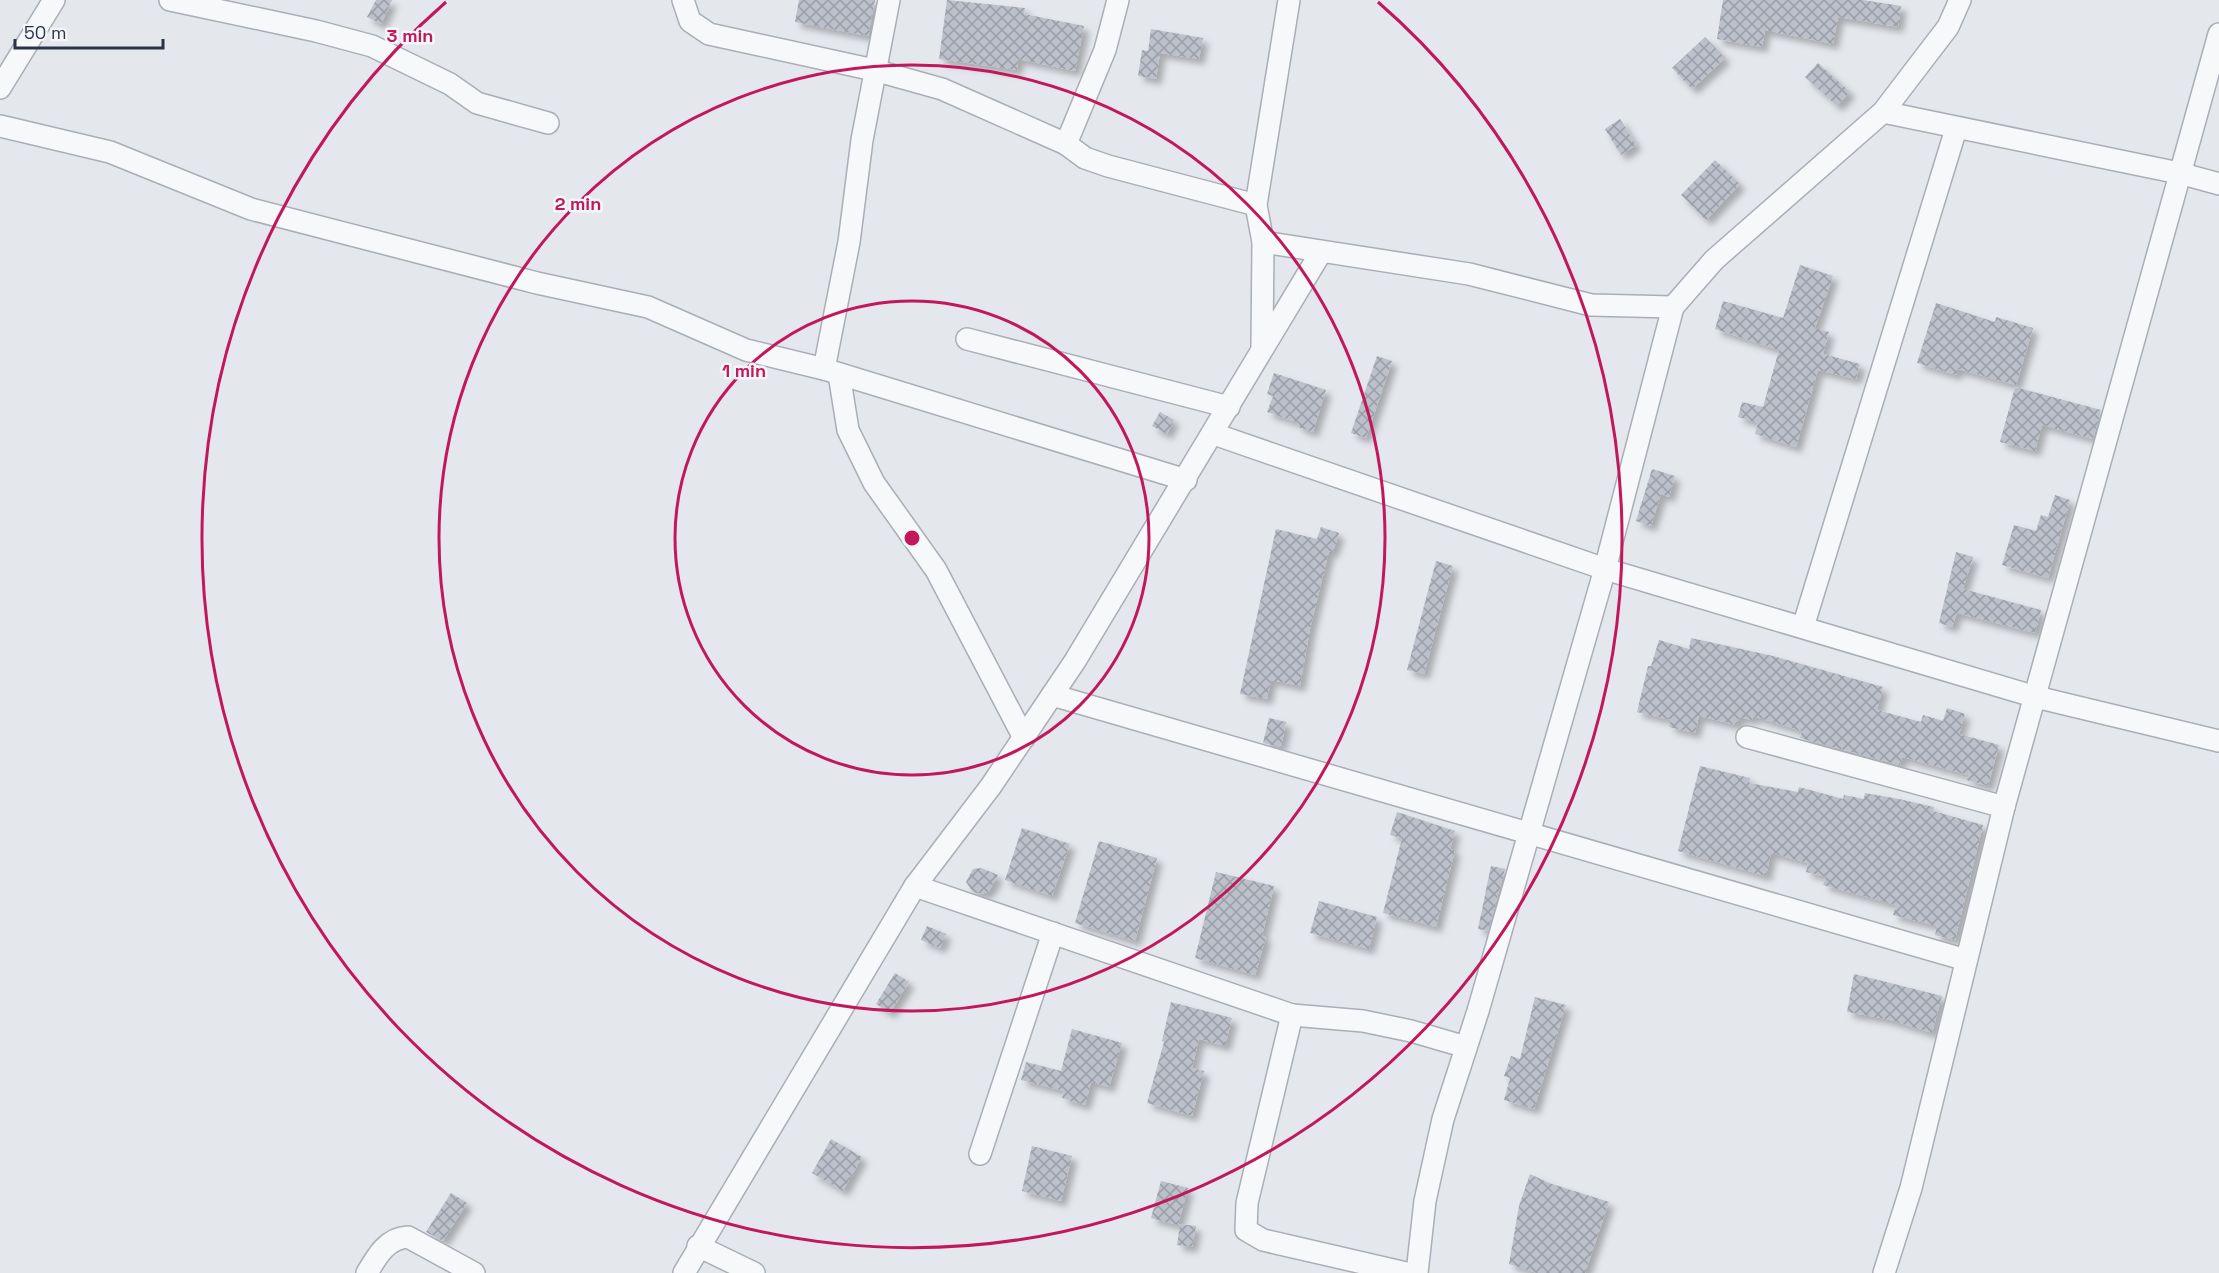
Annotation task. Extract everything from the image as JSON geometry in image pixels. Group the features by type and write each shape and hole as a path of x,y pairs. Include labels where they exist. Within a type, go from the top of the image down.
{"street":[{"path":"0,88 54,0"},
{"path":"170,0 316,31 372,46 450,84 477,103 548,123"},
{"path":"683,0 690,21 709,34 874,70 942,89 1066,144 1085,158 1256,205"},
{"path":"889,0 862,140 831,371 849,430 874,483 936,570 1024,738"},
{"path":"1066,144 1105,50 1118,0"},
{"path":"1262,347 1263,242 1256,205 1289,0"},
{"path":"1417,1273 1425,1201 1443,1119 1605,569 1673,307 1714,260 1883,112 1948,27 1960,0"},
{"path":"1884,1273 1911,1188 2004,807 2219,34"},
{"path":"1883,112 1956,129 2179,173 2219,184"},
{"path":"0,126 110,152 251,209 537,283 648,307 746,350 831,371 1186,480"},
{"path":"1803,627 1956,129"},
{"path":"1263,242 1469,274 1591,305 1673,307"},
{"path":"684,1273 698,1246 915,886 991,786 1052,695 1214,434 1262,347 1321,252"},
{"path":"967,339 1229,407"},
{"path":"1214,434 1605,569 2036,698 2219,741"},
{"path":"1052,695 1966,960"},
{"path":"1747,737 2004,807"},
{"path":"915,886 1292,1015 1363,1021 1412,1031 1466,1047"},
{"path":"980,1154 1053,933"},
{"path":"1292,1015 1247,1203 1246,1230 1263,1240 1406,1273"},
{"path":"367,1273 377,1255 391,1241 399,1237 408,1237 474,1273"},
{"path":"698,1246 754,1273"}],"building":[{"path":"376,0 392,0 381,24 367,17"},
{"path":"799,0 875,0 868,36 795,22"},
{"path":"947,0 1025,8 1024,14 1084,26 1075,71 1018,59 1017,70 939,59"},
{"path":"1723,0 1863,0 1901,6 1898,27 1838,17 1833,44 1765,30 1762,47 1717,39"},
{"path":"1151,29 1203,38 1199,59 1148,51"},
{"path":"1705,37 1725,58 1692,89 1672,68"},
{"path":"1142,50 1160,53 1156,79 1138,76"},
{"path":"1818,63 1850,92 1837,106 1805,77"},
{"path":"1620,119 1636,145 1621,155 1605,129"},
{"path":"1715,160 1740,184 1706,220 1681,195"},
{"path":"1800,265 1833,276 1815,328 1829,332 1823,354 1860,364 1856,379 1818,370 1796,447 1755,434 1758,423 1738,417 1742,402 1763,407 1779,350 1715,329 1723,301 1783,318"},
{"path":"1936,303 1995,322 1996,317 2033,328 2016,385 1958,369 1956,375 1917,363"},
{"path":"1377,356 1392,361 1366,438 1351,433"},
{"path":"1274,373 1326,390 1313,432 1298,427 1299,423 1267,412 1273,396 1267,394"},
{"path":"2015,387 2101,410 2093,439 2042,425 2035,451 2000,442"},
{"path":"1160,412 1174,420 1167,434 1152,426"},
{"path":"1652,469 1675,476 1669,497 1661,494 1651,526 1636,521"},
{"path":"2055,495 2070,500 2048,578 2002,565 2014,525 2036,531 2041,515 2048,517"},
{"path":"1321,527 1339,533 1333,552 1329,551 1310,629 1300,686 1271,680 1267,699 1240,694 1276,529 1317,539"},
{"path":"1956,552 1973,557 1963,589 2041,610 2035,633 1957,613 1952,627 1939,623"},
{"path":"1436,561 1453,566 1424,674 1407,670"},
{"path":"1691,638 1773,656 1883,687 1877,710 1921,722 1923,715 1943,721 1947,708 1965,714 1959,734 1999,745 1988,786 1967,780 1969,775 1902,757 1900,765 1800,738 1802,731 1753,716 1752,720 1739,717 1737,725 1699,716 1695,733 1669,727 1671,720 1637,712 1648,666 1651,666 1659,640 1689,649"},
{"path":"1269,718 1286,722 1281,747 1263,743"},
{"path":"1700,766 1750,778 1749,783 1798,792 1799,787 1843,799 1844,795 1864,799 1865,793 1899,799 1934,807 1933,811 1983,825 1955,940 1935,935 1937,926 1893,915 1896,905 1823,885 1826,877 1806,872 1808,863 1771,853 1766,876 1678,851"},
{"path":"1397,812 1455,831 1450,849 1455,850 1436,927 1383,913 1402,838 1390,835"},
{"path":"1022,828 1070,844 1052,896 1005,880"},
{"path":"1099,841 1157,858 1135,941 1075,923"},
{"path":"1491,866 1505,869 1488,931 1478,929"},
{"path":"981,868 998,875 989,891 982,894 973,892 966,882 973,869"},
{"path":"1216,872 1274,886 1262,936 1266,937 1255,975 1195,958"},
{"path":"1319,901 1377,917 1369,949 1310,933"},
{"path":"927,926 946,934 940,948 921,940"},
{"path":"895,973 909,982 890,1013 876,1004"},
{"path":"1854,974 1942,996 1932,1033 1887,1019 1847,1012"},
{"path":"1535,997 1566,1005 1534,1109 1504,1100 1510,1078 1504,1076 1511,1056 1520,1059"},
{"path":"1171,1002 1232,1018 1225,1046 1199,1039 1192,1068 1204,1071 1192,1116 1147,1103 1164,1042 1162,1041"},
{"path":"1072,1029 1122,1043 1109,1087 1091,1082 1085,1105 1062,1098 1064,1091 1021,1080 1026,1062 1061,1071"},
{"path":"831,1139 862,1157 843,1191 812,1173"},
{"path":"1032,1146 1072,1156 1061,1201 1022,1191"},
{"path":"1530,1174 1549,1183 1609,1202 1585,1273 1537,1273 1509,1264 1519,1206"},
{"path":"1161,1181 1188,1188 1178,1225 1151,1218"},
{"path":"451,1193 467,1203 443,1241 426,1232"},
{"path":"1180,1224 1196,1226 1192,1247 1177,1245"}]}
